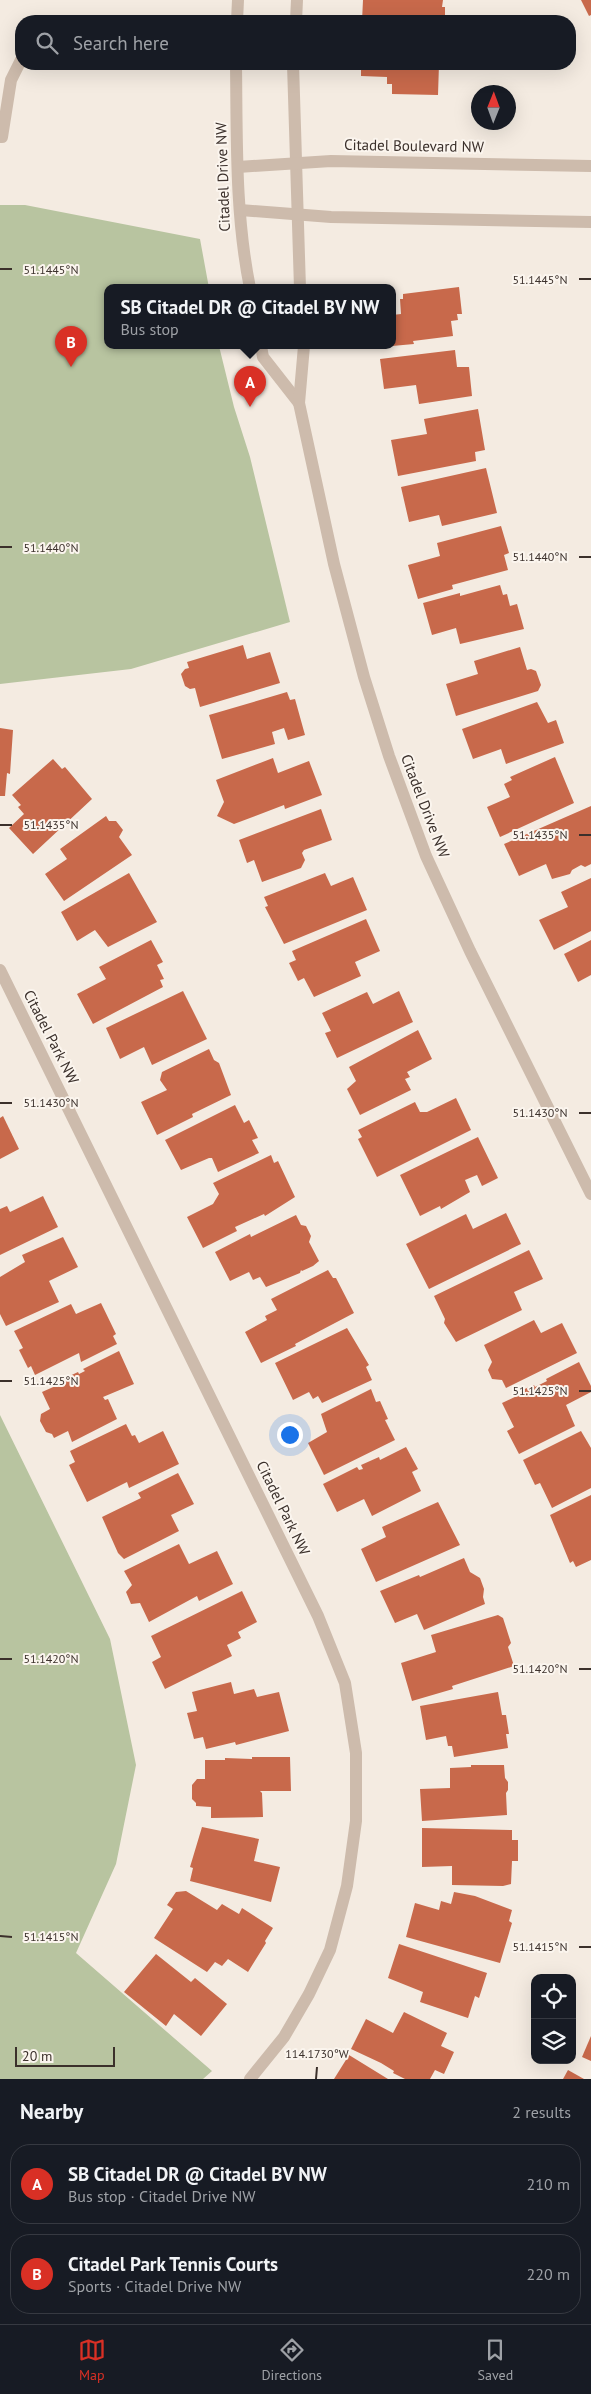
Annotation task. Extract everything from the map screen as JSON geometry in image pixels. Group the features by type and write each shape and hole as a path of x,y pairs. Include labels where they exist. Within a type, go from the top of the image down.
{"street":[{"path":"237,15 238,0"},
{"path":"296,15 297,0"},
{"path":"0,136 2,137 11,80 16,70"},
{"name":"Citadel Drive NW","path":"236,70 240,210 243,255 249,284"},
{"path":"293,70 296,215 300,284"},
{"name":"Citadel Boulevard NW","path":"238,167 331,161 591,166"},
{"path":"240,210 296,215 591,222"},
{"name":"Citadel Drive NW","path":"262,349 263,357 300,403"},
{"name":"Citadel Drive NW","path":"304,349 300,403 334,564 364,677 389,756 434,873 470,951 591,1194"},
{"name":"Citadel Park NW","path":"0,970 318,1616 345,1683 356,1752 356,1822 347,1886 330,1950 310,1994 284,2037 250,2079"}],"green space":[{"path":"0,205 25,205 200,239 208,284 104,284 104,349 220,349 234,407 250,457 290,622 131,669 0,684"},
{"path":"0,1415 110,1639 136,1765 116,1864 76,1953 212,2071 203,2079 0,2079"}],"building":[{"path":"363,0 443,0 442,7 445,7 445,15 362,15"},
{"path":"581,0 591,0 591,15 589,16"},
{"path":"361,70 439,70 438,95 392,94 392,84 387,84 387,77 361,76"},
{"path":"459,287 462,314 457,314 458,320 451,321 453,336 413,341 414,344 396,346 396,315 401,314 400,299 403,299 403,294"},
{"path":"455,350 457,367 469,367 472,396 419,404 416,385 384,389 380,359"},
{"path":"478,409 485,450 475,452 476,461 398,476 391,440 427,434 424,419"},
{"path":"486,468 497,513 442,526 439,515 409,522 401,487"},
{"path":"501,526 509,553 504,555 508,570 452,585 453,589 418,599 408,565 440,556 437,543"},
{"path":"500,585 503,595 507,594 510,606 517,604 524,629 460,644 456,628 432,635 423,603 460,593 460,596"},
{"path":"243,645 247,659 270,652 280,683 200,707 195,688 190,689 185,686 181,674 185,669 189,668 187,662"},
{"path":"520,647 527,670 536,671 541,685 538,691 456,716 446,684 478,674 474,661"},
{"path":"287,692 290,700 295,699 305,735 288,740 284,728 272,732 275,744 222,759 209,715"},
{"path":"537,702 548,723 556,720 564,743 506,764 501,749 473,759 462,729"},
{"path":"0,728 13,730 10,774 7,773 5,796 0,796"},
{"path":"555,757 574,803 500,837 487,807 510,797 504,784 512,780 510,777"},
{"path":"273,758 278,773 309,761 322,795 285,809 284,805 234,824 217,816 224,802 216,780"},
{"path":"53,759 62,769 65,767 92,799 33,854 9,828 24,814 18,807 21,805 12,795"},
{"path":"591,806 591,864 585,867 581,865 572,870 570,874 552,879 546,864 519,876 504,844"},
{"path":"321,809 332,840 304,850 302,853 305,860 301,868 262,882 254,860 247,863 239,840"},
{"path":"106,816 109,821 116,821 123,830 119,837 132,855 64,901 45,874 67,859 60,849"},
{"path":"129,873 157,922 108,947 95,930 77,941 61,912"},
{"path":"325,873 331,886 353,877 367,910 284,944 265,907 268,906 264,897"},
{"path":"591,878 591,931 554,950 539,920 568,907 561,892"},
{"path":"366,919 380,951 355,962 361,976 314,997 304,978 298,981 289,963 296,960 292,951"},
{"path":"151,940 163,962 157,965 164,979 160,980 163,987 93,1024 77,994 106,979 99,967"},
{"path":"591,940 591,975 578,982 564,954"},
{"path":"183,991 207,1039 152,1065 144,1047 120,1059 106,1028"},
{"path":"399,991 413,1022 337,1058 325,1033 331,1031 322,1013 367,992 373,1004"},
{"path":"418,1030 432,1059 407,1072 410,1077 405,1079 411,1090 360,1115 347,1089 356,1081 349,1067"},
{"path":"209,1049 214,1060 219,1063 231,1095 192,1114 193,1117 157,1135 141,1102 167,1090 160,1080 162,1072"},
{"path":"456,1098 471,1130 377,1177 358,1139 362,1137 358,1130 415,1102 420,1112 427,1112"},
{"path":"235,1105 244,1123 249,1120 258,1138 252,1140 259,1153 218,1172 212,1158 181,1170 165,1140"},
{"path":"3,1116 19,1149 0,1159 0,1118"},
{"path":"478,1137 498,1178 482,1186 477,1175 465,1180 470,1192 441,1209 440,1206 420,1216 400,1175"},
{"path":"271,1155 274,1163 278,1161 295,1197 265,1216 264,1214 235,1227 237,1231 203,1248 187,1217 213,1204 219,1194 213,1183"},
{"path":"43,1196 58,1227 0,1255 0,1209 7,1206 10,1212"},
{"path":"506,1213 521,1244 429,1289 406,1244 466,1214 473,1229"},
{"path":"296,1215 301,1225 306,1226 311,1236 309,1242 319,1261 313,1266 301,1270 300,1273 266,1287 260,1277 253,1280 249,1272 230,1281 215,1252 250,1234 251,1237"},
{"path":"63,1237 78,1267 49,1281 59,1302 6,1326 0,1314 0,1277 25,1262 22,1255"},
{"path":"529,1250 543,1279 514,1292 522,1310 456,1342 444,1323 445,1319 434,1296"},
{"path":"328,1270 333,1278 336,1278 354,1313 295,1344 296,1346 261,1363 245,1332 267,1320 265,1316 277,1310 271,1299"},
{"path":"101,1303 116,1334 113,1336 117,1344 81,1362 79,1353 35,1375 31,1366 28,1368 19,1350 23,1348 14,1331 71,1304 76,1314"},
{"path":"534,1320 541,1333 562,1323 577,1353 506,1388 502,1380 492,1379 488,1370 492,1362 484,1345"},
{"path":"347,1328 369,1365 366,1367 372,1380 322,1403 318,1396 313,1399 309,1392 293,1400 275,1363"},
{"path":"119,1351 134,1384 103,1397 105,1400 108,1399 117,1419 72,1442 68,1431 54,1438 52,1434 46,1432 40,1421 41,1414 50,1409 42,1392 60,1384 59,1381 78,1372 79,1374 85,1371 83,1369"},
{"path":"579,1362 591,1386 591,1392 566,1405 575,1426 519,1454 507,1431 514,1427 502,1403 521,1394 520,1391 534,1385 535,1387 547,1381 546,1379"},
{"path":"371,1389 376,1402 380,1401 388,1419 385,1420 395,1440 324,1475 308,1443 327,1432 321,1414"},
{"path":"126,1424 132,1436 135,1435 139,1443 163,1431 179,1464 129,1488 127,1482 87,1502 69,1465 75,1462 70,1451"},
{"path":"581,1431 591,1448 591,1488 552,1508 540,1483 535,1485 523,1460"},
{"path":"406,1447 418,1469 412,1472 421,1491 372,1516 364,1499 337,1512 323,1484 357,1467 359,1470 363,1469 361,1465 379,1457 380,1460"},
{"path":"178,1473 194,1504 171,1515 179,1531 124,1559 118,1553 102,1517 141,1498 138,1493"},
{"path":"591,1495 591,1560 576,1567 573,1561 570,1563 550,1515"},
{"path":"438,1502 460,1545 376,1582 361,1549 386,1537 382,1527"},
{"path":"179,1544 189,1564 217,1551 233,1584 199,1601 197,1596 149,1622 140,1603 131,1604 126,1592 132,1585 124,1571"},
{"path":"464,1558 470,1572 480,1578 484,1589 483,1597 485,1604 424,1630 417,1614 395,1623 380,1591 419,1575 420,1577"},
{"path":"242,1591 257,1622 238,1632 241,1638 227,1645 232,1656 165,1689 152,1662 161,1657 151,1636"},
{"path":"498,1615 503,1618 511,1643 508,1647 514,1666 452,1686 453,1689 412,1701 401,1663 436,1652 431,1635"},
{"path":"231,1682 234,1694 254,1689 257,1697 279,1692 289,1731 236,1745 235,1742 206,1749 203,1737 194,1739 187,1713 197,1711 192,1692"},
{"path":"498,1692 502,1715 506,1715 509,1734 506,1734 508,1748 454,1757 452,1746 448,1746 446,1736 426,1740 420,1706"},
{"path":"252,1757 290,1757 291,1791 260,1791 262,1793 263,1817 211,1818 211,1807 196,1806 192,1799 192,1785 197,1779 205,1779 205,1760 225,1760 225,1758 252,1759"},
{"path":"471,1765 504,1765 505,1778 508,1782 506,1793 507,1815 422,1821 420,1789 450,1788 450,1768 471,1767"},
{"path":"202,1827 259,1839 254,1861 280,1867 271,1902 190,1881 193,1868 190,1867"},
{"path":"422,1828 512,1830 512,1840 518,1840 518,1861 512,1861 511,1884 503,1886 452,1885 452,1866 422,1867"},
{"path":"186,1891 217,1910 222,1904 239,1914 242,1908 273,1928 248,1972 228,1959 222,1966 215,1962 207,1972 154,1938 173,1909 167,1905 176,1892"},
{"path":"454,1892 475,1896 512,1910 509,1921 512,1923 500,1963 406,1937 415,1903 439,1910 441,1901 451,1904"},
{"path":"399,1944 487,1973 479,1998 475,1996 468,2018 420,2002 423,1992 388,1978"},
{"path":"156,1954 191,1982 195,1978 227,2004 201,2036 174,2014 166,2026 124,1992"},
{"path":"404,2012 447,2033 441,2046 454,2052 444,2074 435,2070 430,2079 405,2079 393,2073 394,2071 381,2063 351,2049 366,2019 393,2033"},
{"path":"591,2036 591,2061 582,2057"},
{"path":"349,2055 388,2079 334,2079"},
{"path":"568,2070 584,2079 563,2079"}],"place":[{"name":"Citadel Park Tennis Courts","path":"71,367"},
{"name":"SB Citadel DR @ Citadel BV NW","path":"250,407"}]}
